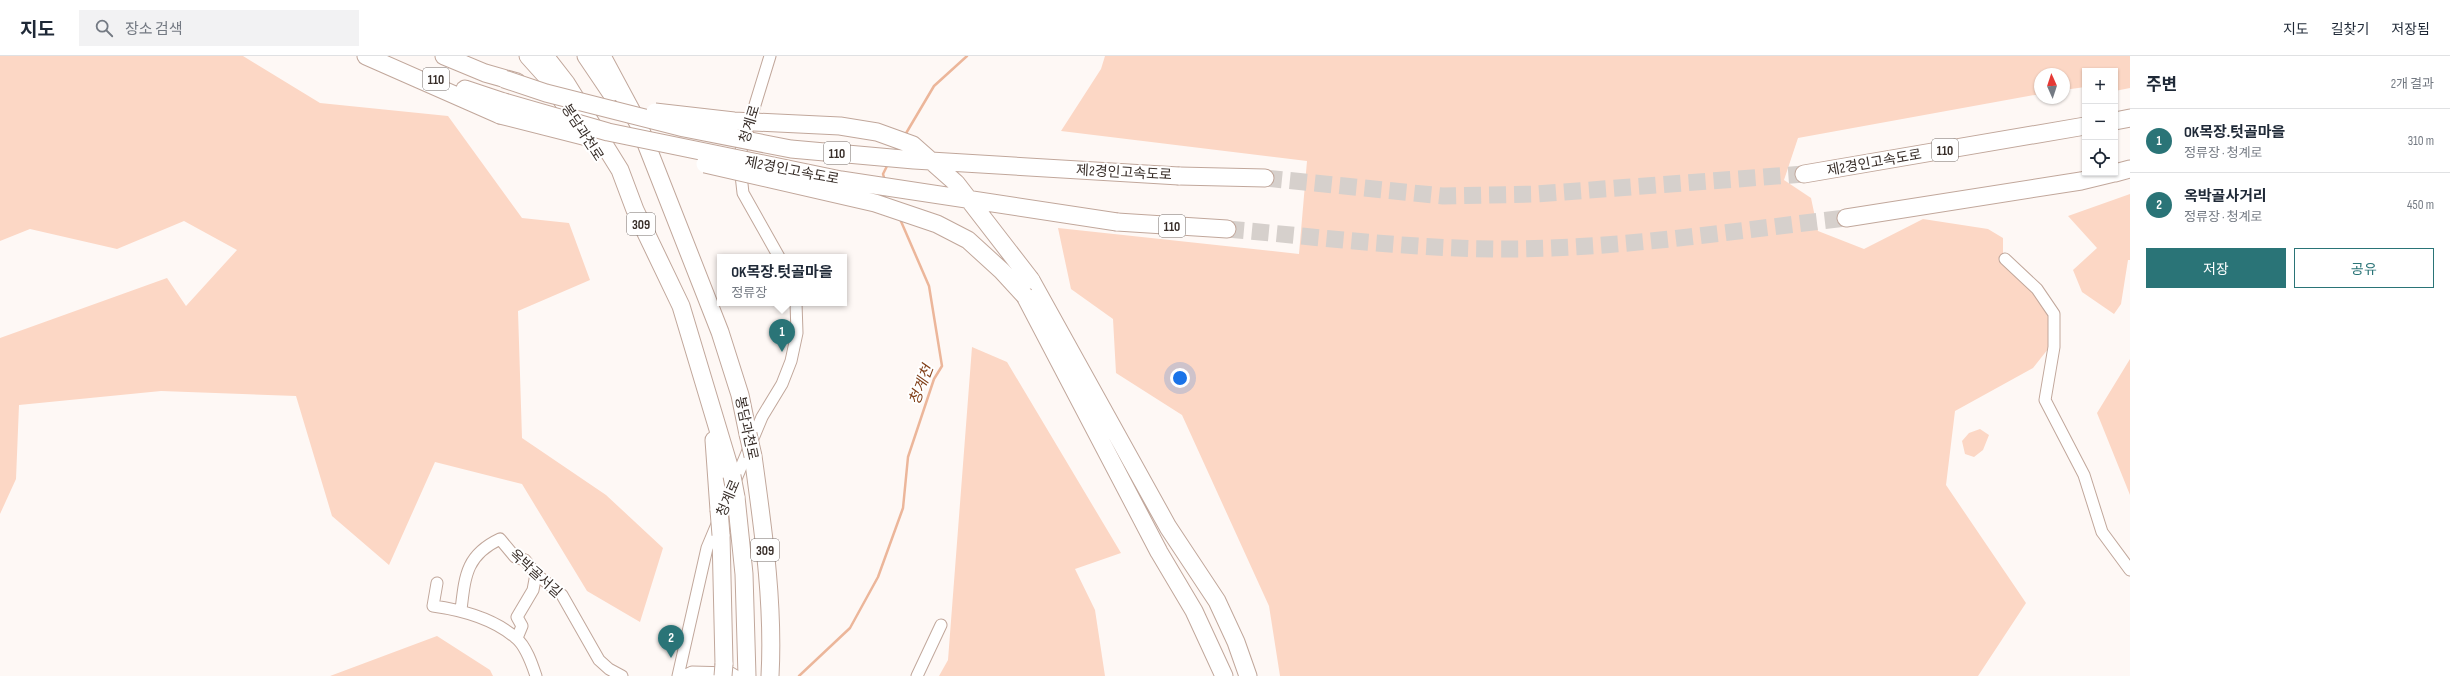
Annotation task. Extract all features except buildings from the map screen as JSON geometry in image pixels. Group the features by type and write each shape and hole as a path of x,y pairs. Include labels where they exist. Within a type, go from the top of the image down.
{"highway":[{"name":"제2경인고속도로","path":"367,56 502,108 608,132 841,180 1117,222 1227,229"},
{"name":"봉담과천로","path":"528,56 546,76 635,210"},
{"name":"봉담과천로","path":"545,56 566,83 620,170 635,210 680,306 712,404 732,476 736,497 744,574 747,655 732,673"},
{"name":"봉담과천로","path":"586,56 614,98 665,192"},
{"name":"봉담과천로","path":"602,56 638,123 720,332 740,395 753,456 763,528 772,645 770,676"},
{"name":"제2경인고속도로","path":"449,58 546,93 684,128 790,149 922,160 1179,176 1265,178"},
{"path":"504,79 646,111 734,121 840,126 877,132 913,145 956,183 1031,280 1168,526 1217,601 1236,642 1248,676"},
{"path":"502,108 875,203 930,222 968,240 1002,271 1025,296 1159,552 1194,611 1224,676"},
{"path":"2118,120 2130,118"},
{"name":"제2경인고속도로","path":"1804,174 2082,127"},
{"path":"2118,172 2130,170"},
{"path":"1846,218 2081,181 2102,176"},
{"name":"봉담과천로","path":"712,404 732,673"}],"street":[{"name":"청계로","path":"770,56 739,157 743,194 777,254"},
{"path":"2005,259 2037,289 2054,314 2054,347 2045,400 2084,475 2102,532 2130,570"},
{"name":"청계로","path":"678,676 707,548 762,417 782,384 791,361 797,333 796,306"},
{"name":"옥박골서길","path":"461,610 466,576 471,563 477,553 489,544 500,539 515,557 525,560 536,574 562,595 599,660 609,669 622,676"},
{"path":"517,638 522,626 517,617 533,590 536,574"},
{"path":"437,583 433,606 461,610 474,615 517,638 533,666 536,676"},
{"path":"918,676 941,625"},
{"path":"684,676 692,672 732,673"}],"shaded area":[{"path":"0,56 243,56 320,103 448,116 522,218 569,223 590,280 518,311 522,438 606,495 663,548 640,622 587,591 522,484 435,462 389,565 332,516 296,396 161,391 19,405 16,479 0,514 0,338 167,278 186,306 237,250 184,221 117,249 30,229 0,241"},
{"path":"1105,56 2130,56 2130,88 2118,90 2118,68 2082,68 2082,87 2070,89 2070,68 2034,68 2034,95 1798,138 1784,180 1811,198 1818,231 1864,249 1923,219 1988,229 2003,238 2003,253 2038,284 2053,310 2048,349 2033,368 1955,411 1946,485 2026,603 1978,676 1280,676 1269,606 1182,415 1116,373 1113,319 1071,289 1058,228 1299,254 1307,161 1061,131 1101,69"},
{"path":"2130,194 2130,260 2128,260 2121,304 2114,314 2082,292 2073,270 2097,248 2068,216"},
{"path":"972,347 1007,362 1121,553 1075,569 1095,610 1105,676 939,676 948,660"},
{"path":"2130,359 2130,495 2097,413"},
{"path":"1980,429 1989,435 1983,450 1974,457 1965,454 1962,441 1969,433"},
{"path":"437,636 490,670 493,676 330,676"}],"waterway":[{"name":"청계천","path":"905,135 934,86 967,56"},
{"name":"청계천","path":"885,181 883,174 888,164"},
{"name":"청계천","path":"799,676 850,628 878,577 903,508 908,457 934,379 942,366 929,286 900,219"}],"tunnel":[{"path":"1265,178 1443,196 1537,194 1804,174"},
{"path":"1227,229 1400,245 1504,249 1633,243 1846,218"}],"place":[{"name":"OK목장.텃골마을","path":"782,352"},
{"name":"옥박골사거리","path":"671,658"}]}
